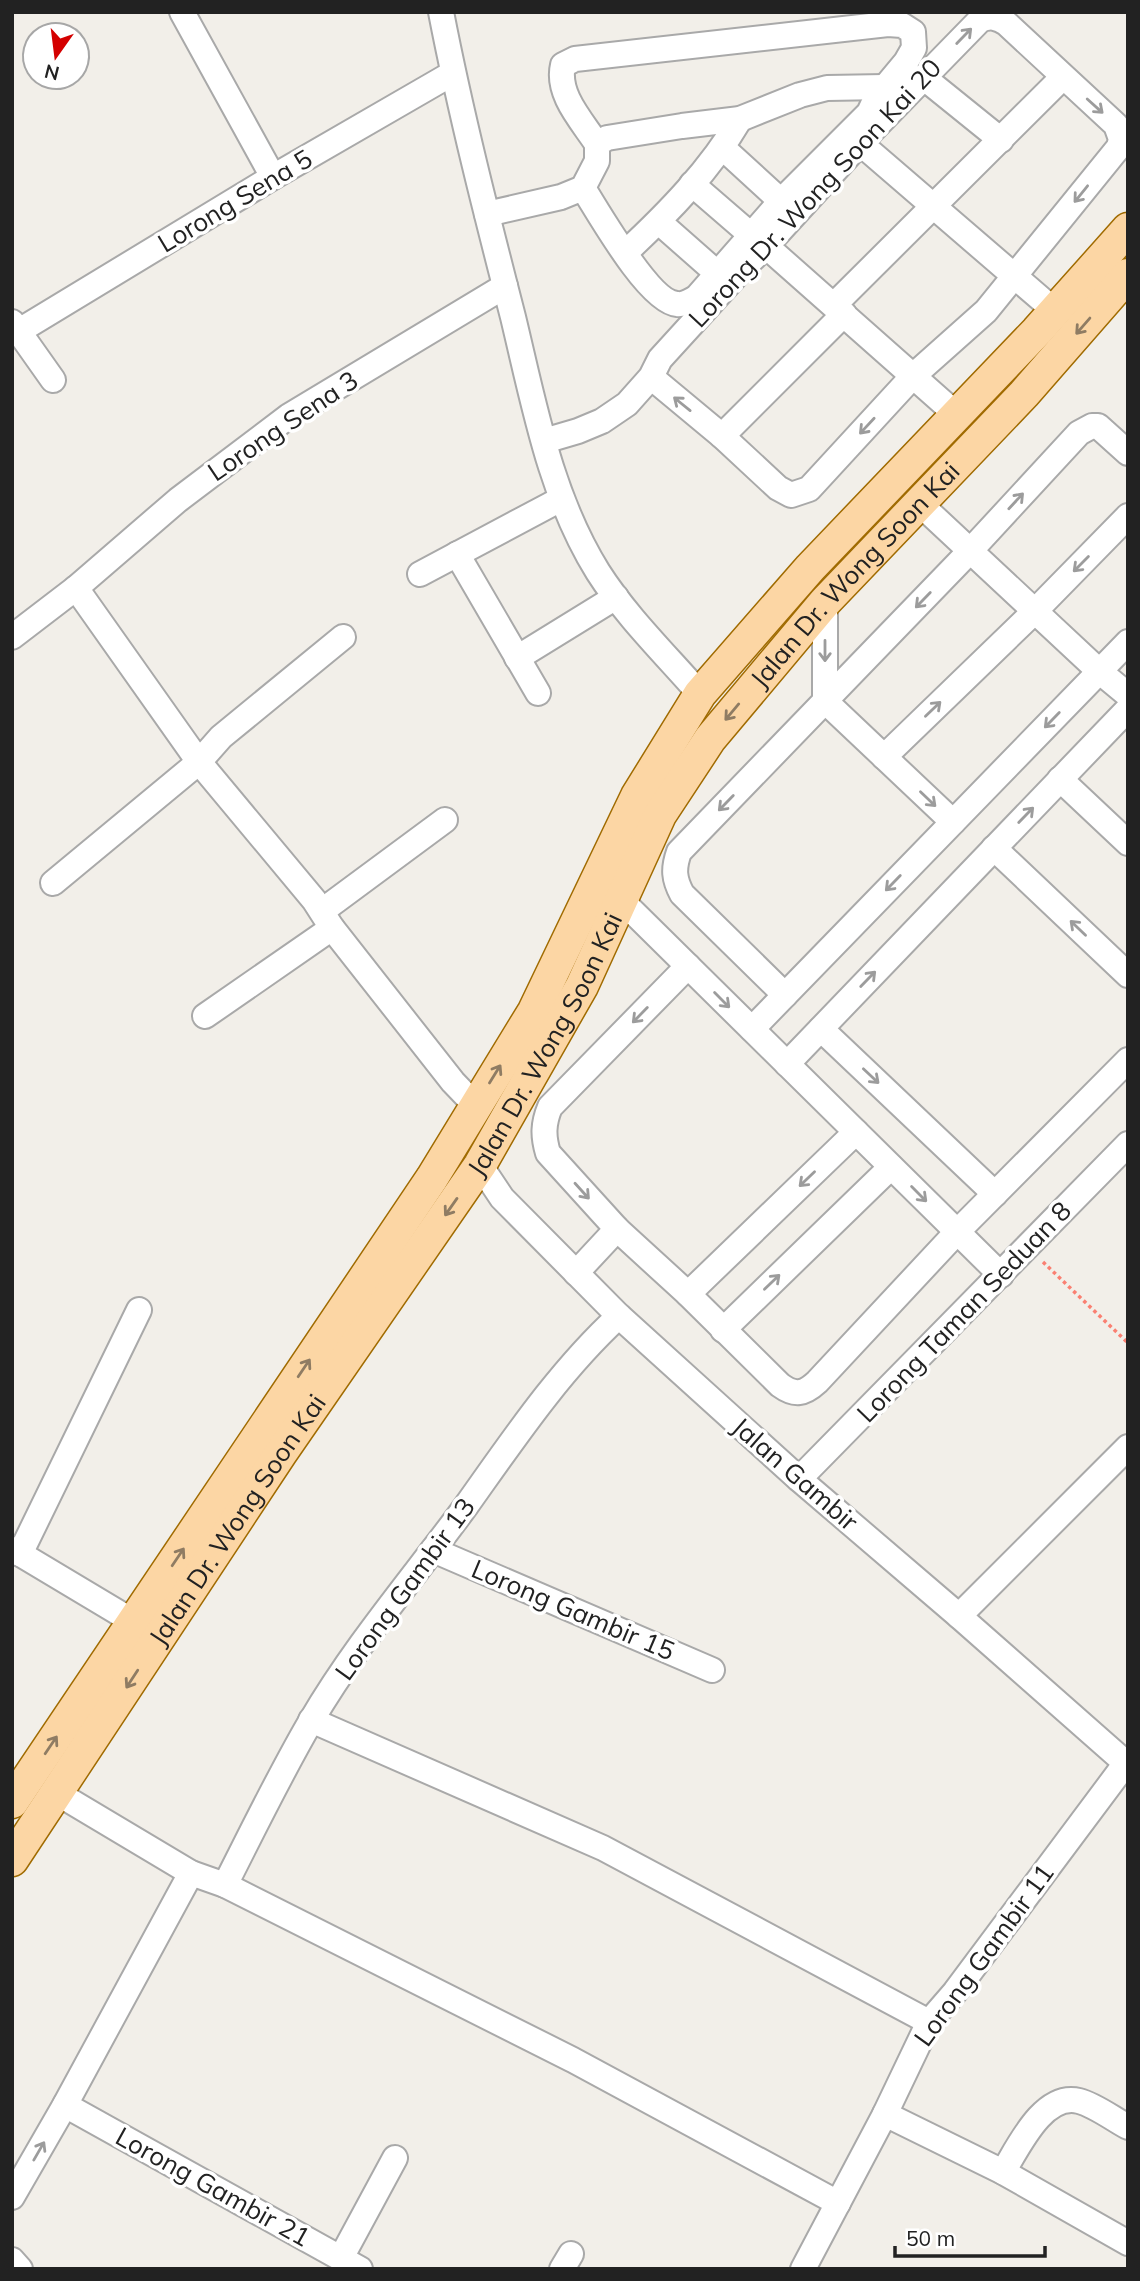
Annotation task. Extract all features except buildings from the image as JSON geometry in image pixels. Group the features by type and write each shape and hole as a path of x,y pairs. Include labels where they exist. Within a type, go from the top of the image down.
{"main road":[{"name":"Jalan Dr. Wong Soon Kai","path":"12,1802 432,1178 534,1011 637,796 700,694 810,568 1055,311 1128,229"},
{"name":"Jalan Dr. Wong Soon Kai","path":"12,1860 289,1442 480,1165 582,986 660,815 710,739 825,602 1024,394 1128,275"}],"street":[{"path":"182,12 273,177"},
{"path":"441,12 487,214 561,499 598,571 616,597 700,694"},
{"name":"Lorong Dr. Wong Soon Kai 20","path":"544,441 578,432 627,404 651,377 660,359 741,269 758,240 860,143 973,26 988,17 999,18 1063,76"},
{"path":"487,214 561,197 583,188 597,161 597,144 568,100 560,78 563,65 575,59 875,25 902,24 912,32 914,48 863,120 781,201 758,240 718,274 697,298 678,305 663,298 640,275 583,188"},
{"name":"Lorong Sena 5","path":"16,327 453,73"},
{"path":"651,377 722,436 778,488 791,495 809,489 913,376 986,311 1114,153 1121,139 1116,125 1063,76 1002,140 934,204 722,436"},
{"path":"923,77 1002,140"},
{"path":"597,144 619,135 740,120 800,95 827,88 886,87"},
{"path":"625,253 659,222 692,184 723,148 740,120"},
{"path":"860,143 1055,311"},
{"path":"723,148 781,201"},
{"path":"692,184 957,415"},
{"path":"659,222 718,274"},
{"name":"Lorong Sena 3","path":"12,637 76,587 178,500 289,415 505,286"},
{"path":"16,327 53,380"},
{"path":"785,995 682,894 675,881 674,866 679,852 970,551 1079,433 1098,426 1128,453"},
{"path":"420,574 561,499"},
{"path":"919,503 1128,695"},
{"path":"884,757 1035,611 1128,516"},
{"path":"457,554 538,694"},
{"path":"76,587 199,762 453,1082 476,1106"},
{"path":"517,658 616,597"},
{"path":"825,602 825,701 953,822"},
{"path":"53,883 199,762 221,737 343,637"},
{"path":"752,1029 1128,642"},
{"path":"787,1064 1128,709"},
{"path":"1060,779 1128,843"},
{"path":"205,1016 327,920 445,820"},
{"path":"995,848 1128,975"},
{"path":"621,901 1001,1275"},
{"path":"688,966 550,1107 543,1131 548,1153 617,1229 688,1294 780,1385 795,1393 807,1391 957,1232 1128,1060"},
{"path":"821,1029 995,1194"},
{"path":"688,1294 856,1132"},
{"name":"Lorong Taman Seduan 8","path":"799,1479 1126,1148"},
{"name":"Jalan Gambir","path":"480,1165 502,1198 576,1273 610,1324 960,1616 1127,1764"},
{"path":"723,1330 891,1167"},
{"path":"576,1273 617,1229"},
{"path":"134,1622 16,1552 139,1310"},
{"name":"Lorong Gambir 13","path":"225,1885 311,1720 379,1618 576,1360 610,1324"},
{"path":"960,1616 1128,1447"},
{"name":"Lorong Gambir 15","path":"433,1550 712,1670"},
{"path":"311,1720 603,1848 929,2022"},
{"name":"Lorong Gambir 11","path":"803,2269 885,2114 929,2022 955,1992 1127,1764"},
{"path":"57,1793 191,1873 225,1885 573,2060 838,2203"},
{"path":"12,2197 191,1873"},
{"path":"1003,2172 1041,2113 1055,2104 1069,2100 1079,2101 1128,2127"},
{"name":"Lorong Gambir 21","path":"65,2105 351,2263"},
{"path":"885,2114 1003,2172 1128,2243"},
{"path":"351,2263 395,2158"},
{"path":"12,2260 20,2269"}],"path":[{"path":"1028,1247 1128,1343"}]}
